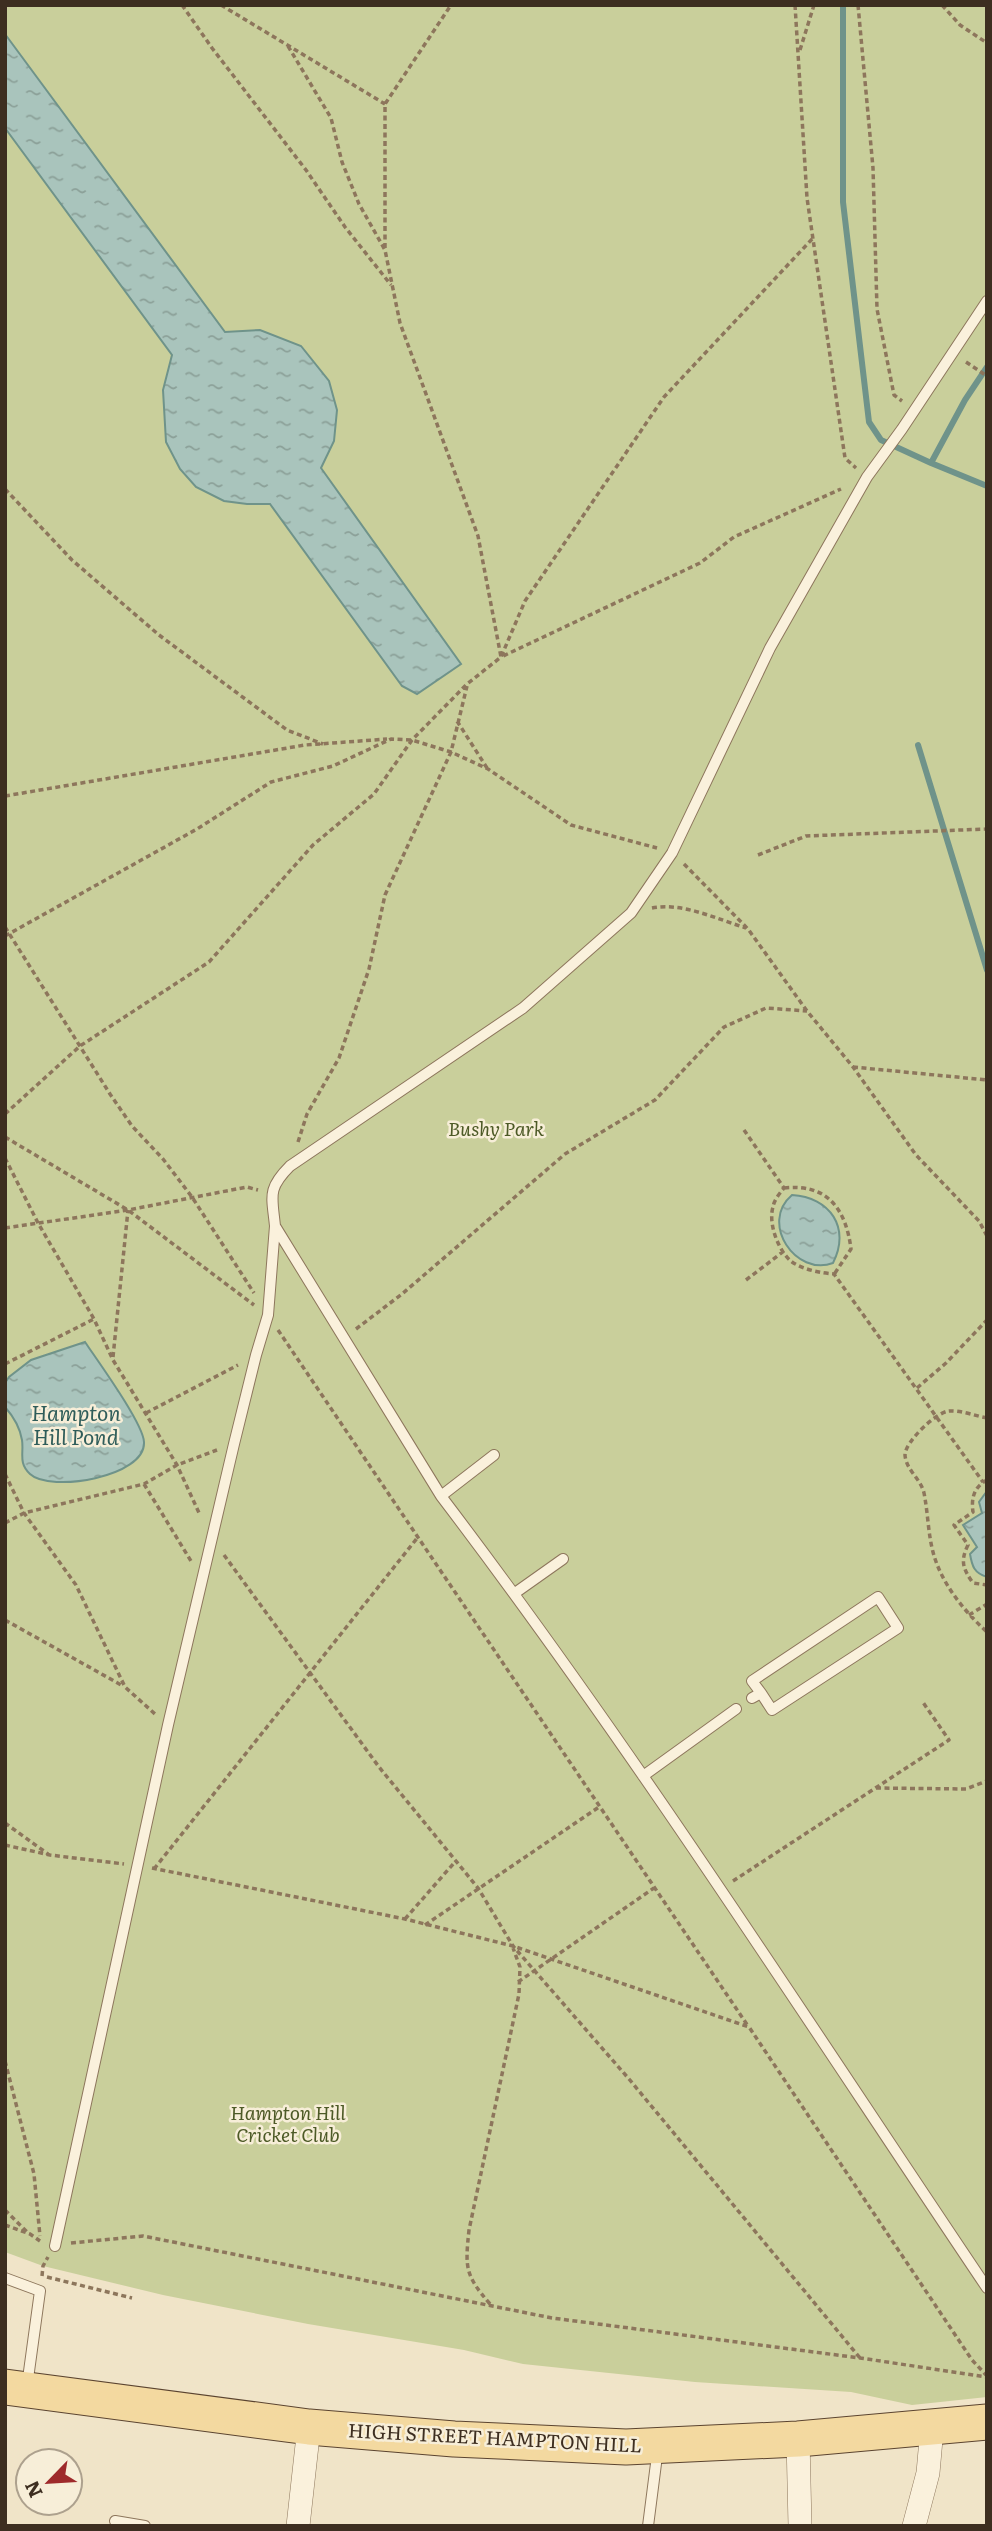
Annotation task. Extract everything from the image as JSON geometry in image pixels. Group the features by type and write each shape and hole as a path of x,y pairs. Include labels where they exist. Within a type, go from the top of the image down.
{"main road":[{"name":"HIGH STREET HAMPTON HILL","path":"16,2388 309,2427 626,2447 798,2439 987,2422"}],"street":[{"path":"298,2526 309,2427"},
{"path":"914,2526 928,2473 932,2428"},
{"path":"798,2439 800,2526"}],"lane":[{"path":"55,2246 168,1725 233,1444 268,1315 275,1226 271,1194 275,1180 290,1166 523,1008 631,913 672,853 770,648 867,477 987,301"},
{"path":"275,1226 440,1496 515,1593 643,1776 987,2288"},
{"path":"440,1496 494,1455"},
{"path":"515,1593 564,1559"},
{"path":"878,1597 898,1628 772,1710 756,1696 752,1681 878,1597"},
{"path":"643,1776 736,1709"},
{"path":"5,2278 40,2291 16,2388"},
{"path":"648,2526 659,2446"},
{"path":"115,2521 145,2526"}],"path":[{"path":"182,5 306,170 345,227 393,286"},
{"path":"221,5 384,104"},
{"path":"451,5 384,104 385,250 400,323 478,536 501,657"},
{"path":"5,1114 80,1046 209,962 313,845 374,794 412,740 467,684 501,657 700,563 734,537 867,477 845,458 807,198 795,5"},
{"path":"799,52 814,5"},
{"path":"858,5 873,169 877,309 894,395 915,410"},
{"path":"942,5 960,25 987,43"},
{"path":"288,46 331,118 342,162 359,204 385,250"},
{"path":"501,657 525,601 664,397 814,237"},
{"path":"973,367 986,376"},
{"path":"5,489 72,560 159,635 287,730 323,744"},
{"path":"290,1166 307,1114 339,1058 369,969 385,895 450,752 467,684"},
{"path":"457,720 488,769"},
{"path":"7,935 197,829 271,782 333,766 391,739"},
{"path":"5,796 323,744 391,739 412,740 450,752 488,769 571,825 672,853 748,929 916,1155 979,1221 987,1236"},
{"path":"758,855 806,836 987,829"},
{"path":"631,913 661,906 691,911 748,929"},
{"path":"5,927 7,935 132,1126 192,1197 268,1315 599,1808 972,2360 987,2376"},
{"path":"344,1339 402,1294 565,1154 655,1100 724,1027 766,1008 807,1011"},
{"path":"853,1067 987,1080"},
{"path":"744,1130 784,1188"},
{"path":"5,1137 128,1210 268,1315"},
{"path":"5,1158 38,1223 94,1319 113,1360 177,1465 212,1539 379,1767 478,1888 513,1946 629,2079 860,2358"},
{"path":"784,1188 800,1186 817,1190 839,1209 849,1230 851,1250 834,1274"},
{"path":"5,1228 128,1210 247,1187 271,1194"},
{"path":"784,1188 773,1206 772,1227 784,1251 792,1262 817,1272 834,1274 935,1417 985,1481 971,1500 973,1512 954,1525 968,1545 962,1558 964,1571 973,1583 987,1585"},
{"path":"113,1360 128,1210"},
{"path":"746,1280 784,1251"},
{"path":"5,1364 94,1319"},
{"path":"917,1388 946,1363 987,1320"},
{"path":"146,1413 256,1355"},
{"path":"987,1418 949,1411 935,1417 910,1441 905,1453 908,1468 923,1491 933,1555 948,1586 968,1615 987,1632"},
{"path":"5,1523 24,1513 144,1483 177,1465 233,1444"},
{"path":"6,1476 24,1513 76,1585 125,1687"},
{"path":"144,1483 203,1581"},
{"path":"154,1869 418,1537"},
{"path":"968,1615 987,1604"},
{"path":"5,1620 125,1687 168,1725"},
{"path":"720,1890 949,1740 922,1702"},
{"path":"874,1788 966,1788 987,1781"},
{"path":"425,1925 599,1808"},
{"path":"5,1823 50,1855"},
{"path":"5,1845 50,1855 154,1869 405,1919 513,1946 749,2027"},
{"path":"405,1919 455,1862"},
{"path":"518,1982 654,1888"},
{"path":"491,2306 473,2284 466,2264 469,2231 519,1993 520,1967 513,1946"},
{"path":"5,2061 34,2174 41,2242"},
{"path":"5,2210 41,2242 55,2246 143,2236 552,2318 987,2376"},
{"path":"5,2225 30,2234"},
{"path":"40,2291 43,2266 55,2246"},
{"path":"42,2276 132,2298"}],"green space":[{"name":"Bushy Park","path":"5,5 987,5 987,2397 912,2405 851,2392 695,2382 523,2364 464,2350 308,2324 163,2295 43,2266 5,2252"}],"water":[{"path":"5,34 225,332 260,330 301,346 329,381 337,410 334,441 321,468 461,664 417,694 402,686 270,504 224,501 196,487 180,469 166,442 163,390 172,355 5,128"},
{"path":"792,1195 817,1202 834,1217 840,1238 833,1263 819,1265 806,1262 786,1245 779,1219 783,1207"},
{"name":"Hampton Hill Pond","path":"85,1342 119,1392 142,1433 144,1442 140,1454 130,1464 114,1473 75,1481 41,1480 30,1474 24,1466 20,1431 5,1407 5,1383 31,1360"},
{"path":"987,1491 987,1577 976,1571 973,1565 970,1554 977,1547 963,1525 982,1513 979,1502"}],"waterway":[{"path":"843,5 843,202 869,422 881,440 931,463 965,400 987,367"},
{"path":"931,463 987,486"},
{"path":"918,745 987,970"}],"park label":[{"name":"Hampton Hill Cricket Club","path":"288,2124"}]}
